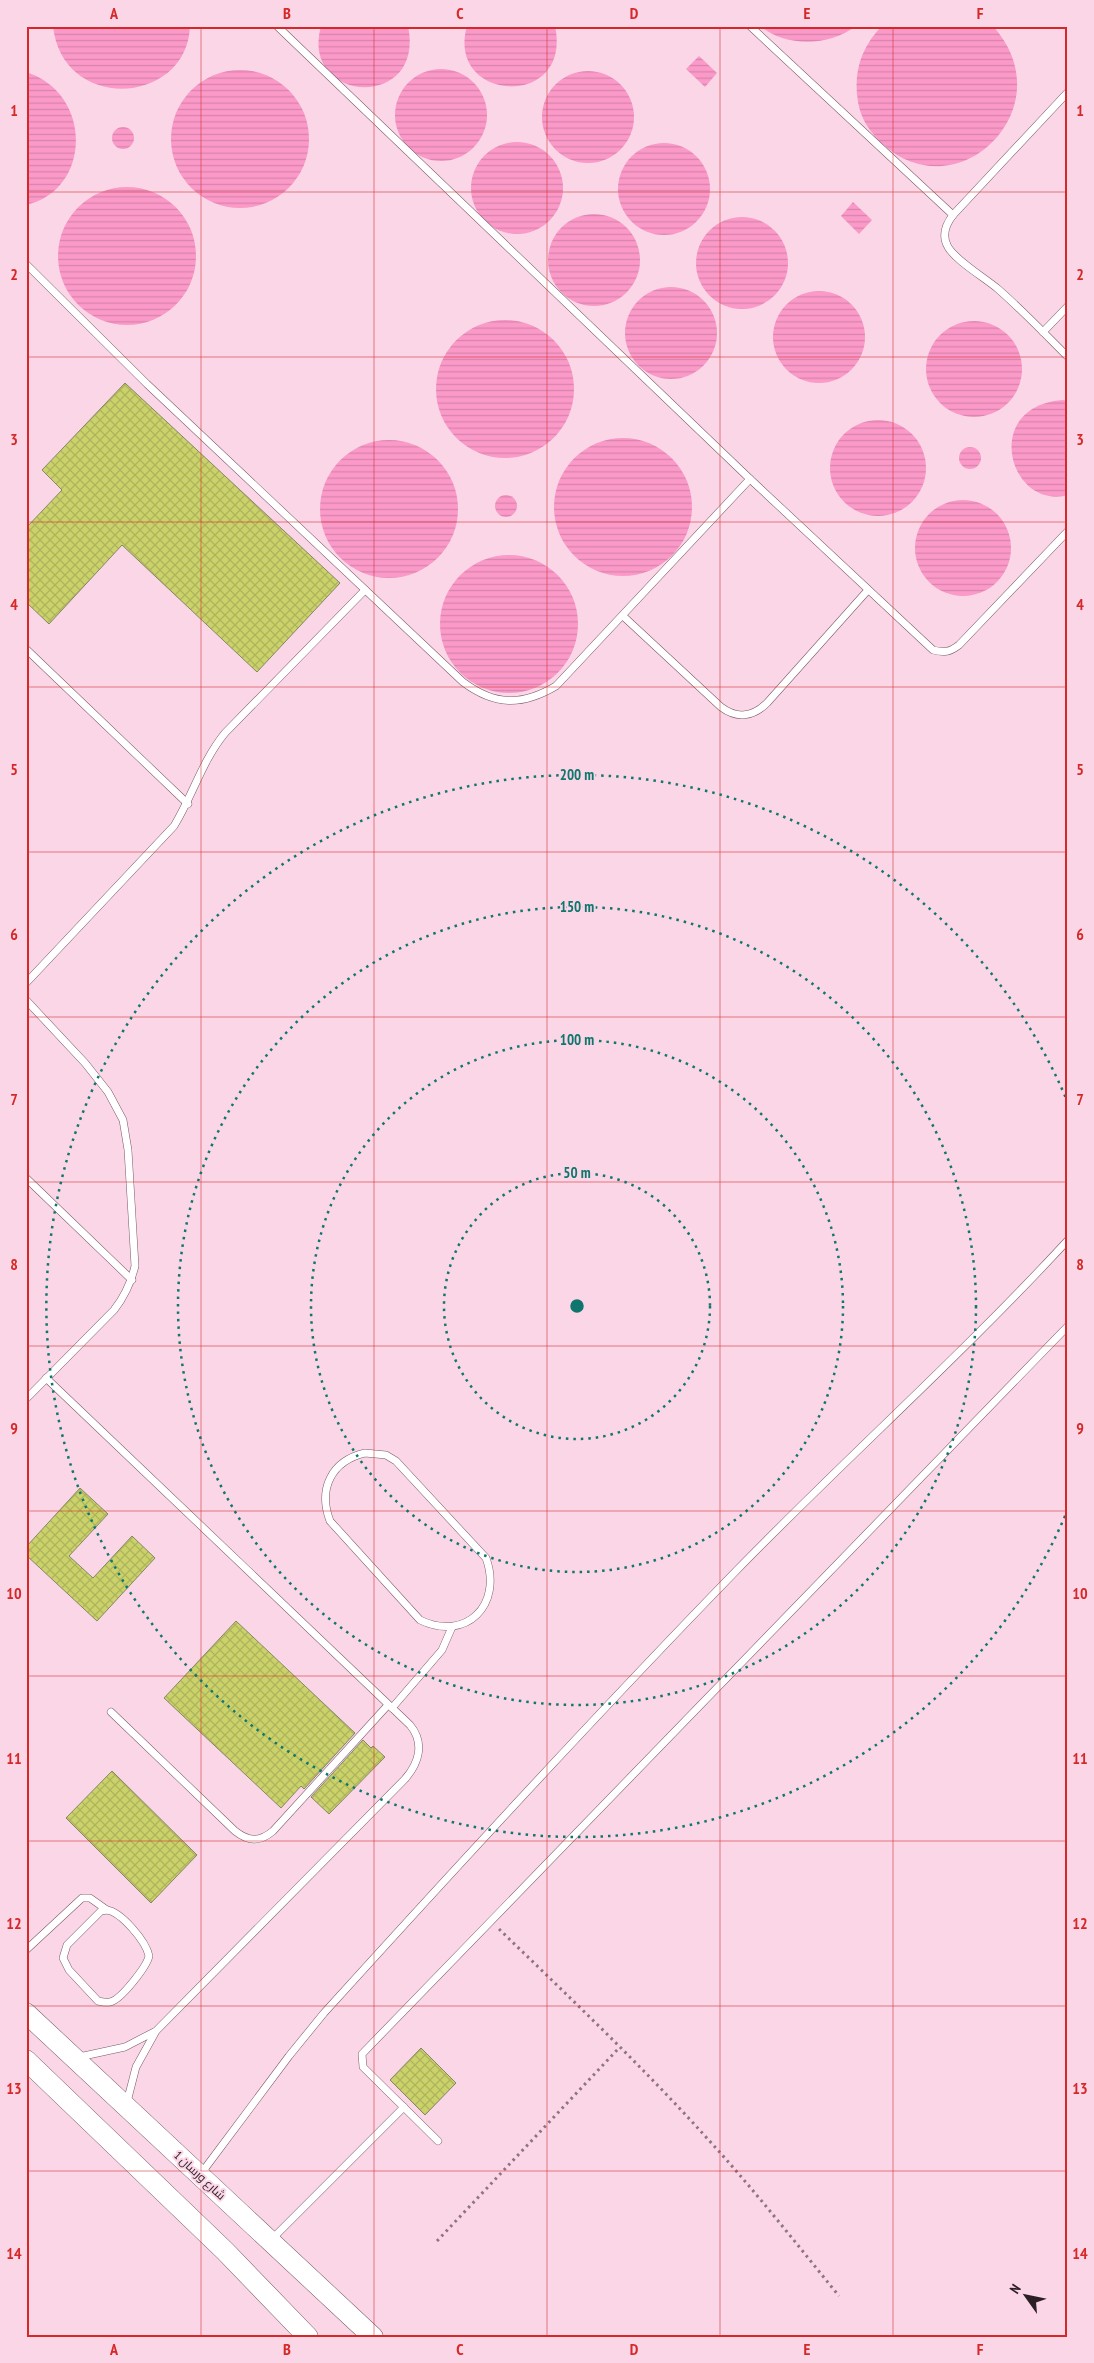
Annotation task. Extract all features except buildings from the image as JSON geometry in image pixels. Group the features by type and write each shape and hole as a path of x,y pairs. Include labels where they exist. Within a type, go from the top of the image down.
{"street":[{"name":"شارع ورسان 1","path":"26,2013 372,2337"},
{"path":"26,2060 225,2252 308,2337"}],"lane":[{"path":"277,26 750,479 932,650 942,653 952,651 960,645 1068,532"},
{"path":"750,26 953,215"},
{"path":"1068,92 953,215 946,224 944,235 947,246 1004,294 1068,356"},
{"path":"26,264 147,384 463,682 476,692 492,698 509,701 534,697 556,686 750,479"},
{"path":"1043,332 1068,306"},
{"path":"26,983 174,826 188,804 201,768 211,750 225,733 366,590"},
{"path":"623,616 720,707 736,715 745,716 761,709 767,703 868,590"},
{"path":"26,649 188,804"},
{"path":"26,1000 108,1092 123,1120 128,1150 135,1251 132,1280 125,1296 114,1310 26,1399"},
{"path":"26,1178 132,1280"},
{"path":"200,2175 289,2056 324,2013 574,1742 737,1570 972,1339 1068,1240"},
{"path":"438,2141 363,2067 362,2054 1068,1326"},
{"path":"46,1378 390,1707 417,1734 419,1746 418,1758 413,1770 156,2031 136,2067 126,2108"},
{"path":"111,1712 243,1838 254,1840 264,1838 273,1831 442,1650 452,1627 466,1622 478,1613 487,1601 491,1587 491,1572 486,1558 396,1461 376,1453 354,1456 344,1461 329,1478 324,1499 330,1521 412,1613 430,1625 452,1627"},
{"path":"26,1950 82,1898 90,1898 122,1918 144,1944 149,1956 144,1967 117,1999 105,2003 98,2000 69,1970 63,1958 67,1945 100,1912 107,1910"},
{"path":"73,2058 116,2050 156,2031"},
{"path":"271,2241 404,2107"}],"path":[{"path":"492,1921 663,2091 712,2143 839,2296"},
{"path":"437,2241 619,2048"}],"shaded area":[{"path":"53,26 190,26 184,53 169,72 148,84 124,89 100,85 78,74 61,54"},
{"path":"321,26 408,26 409,54 399,73 383,84 363,87 344,83 328,71 319,52"},
{"path":"467,26 555,26 555,53 546,72 529,83 509,86 490,82 474,70 465,52"},
{"path":"760,26 856,26 834,38 808,42 782,38"},
{"path":"882,26 993,26 1012,57 1017,88 1010,116 994,140 971,158 944,166 914,163 885,146 871,132 858,102 858,71 864,52"},
{"path":"699,56 717,73 705,87 686,69"},
{"path":"441,69 459,72 474,82 484,97 487,115 484,133 474,148 459,158 441,161 423,158 408,148 398,133 395,115 398,97 408,82 423,72"},
{"path":"240,70 254,71 267,75 289,90 304,112 308,125 308,153 304,166 289,188 267,203 254,207 240,208 226,207 213,203 191,188 176,166 172,153 171,139 172,125 176,112 191,90 213,75 226,71"},
{"path":"588,71 606,74 621,84 631,99 634,117 631,135 621,150 606,160 588,163 570,160 555,150 545,135 542,117 545,99 555,84 570,74"},
{"path":"26,72 48,83 64,100 73,119 76,141 73,162 63,181 48,196 26,205"},
{"path":"123,127 131,130 134,138 131,146 123,149 115,146 112,138 115,130"},
{"path":"517,142 535,145 550,155 560,170 563,188 560,206 550,221 535,231 517,234 499,231 484,221 474,206 471,188 474,170 484,155 499,145"},
{"path":"664,143 682,146 697,156 707,171 710,189 707,207 697,222 682,232 664,235 646,232 631,222 621,207 618,189 621,171 631,156 646,146"},
{"path":"127,187 141,188 154,192 176,207 191,229 195,242 195,270 191,283 176,305 154,320 141,324 127,325 113,324 100,320 78,305 63,283 59,270 58,256 59,242 63,229 78,207 100,192 113,188"},
{"path":"853,202 872,220 859,234 841,216"},
{"path":"594,214 612,217 627,227 637,242 640,260 637,278 627,293 612,303 594,306 576,303 561,293 551,278 548,260 551,242 561,227 576,217"},
{"path":"742,217 760,220 775,230 785,245 788,263 785,281 775,296 760,306 742,309 724,306 709,296 699,281 696,263 699,245 709,230 724,220"},
{"path":"671,287 689,290 704,300 714,315 717,333 714,351 704,366 689,376 671,379 653,376 638,366 628,351 625,333 628,315 638,300 653,290"},
{"path":"819,291 837,294 852,304 862,319 865,337 862,355 852,370 837,380 819,383 801,380 786,370 776,355 773,337 776,319 786,304 801,294"},
{"path":"505,320 519,321 532,325 554,340 569,362 573,375 573,403 569,416 554,438 532,453 519,457 505,458 491,457 478,453 456,438 441,416 437,403 436,389 437,375 441,362 456,340 478,325 491,321"},
{"path":"974,321 992,325 1008,335 1018,351 1022,369 1018,387 1008,403 992,413 974,417 956,413 940,403 930,387 926,369 930,351 940,335 956,325"},
{"path":"1063,400 1068,401 1068,495 1047,496 1031,488 1019,474 1012,456 1013,437 1020,420 1037,406"},
{"path":"878,420 896,424 912,434 922,450 926,468 922,486 912,502 896,512 878,516 860,512 844,502 834,486 830,468 834,450 844,434 860,424"},
{"path":"623,438 637,439 650,443 672,458 687,480 691,493 691,521 687,534 672,556 650,571 637,575 623,576 609,575 596,571 574,556 559,534 555,521 554,507 555,493 559,480 574,458 596,443 609,439"},
{"path":"389,440 403,441 416,445 438,460 453,482 457,495 457,523 453,536 438,558 416,573 403,577 389,578 375,577 362,573 340,558 325,536 321,523 320,509 321,495 325,482 340,460 362,445 375,441"},
{"path":"970,447 978,450 981,458 978,466 970,469 962,466 959,458 962,450"},
{"path":"506,495 514,498 517,506 514,514 506,517 498,514 495,506 498,498"},
{"path":"963,500 981,504 997,514 1007,530 1011,548 1007,566 997,582 981,592 963,596 945,592 929,582 919,566 915,548 919,530 929,514 945,504"},
{"path":"509,555 523,556 536,560 558,575 573,597 577,610 577,638 573,651 558,673 536,688 523,692 509,693 495,692 482,688 460,673 445,651 441,638 440,624 441,610 445,597 460,575 482,560 495,556"}]}
